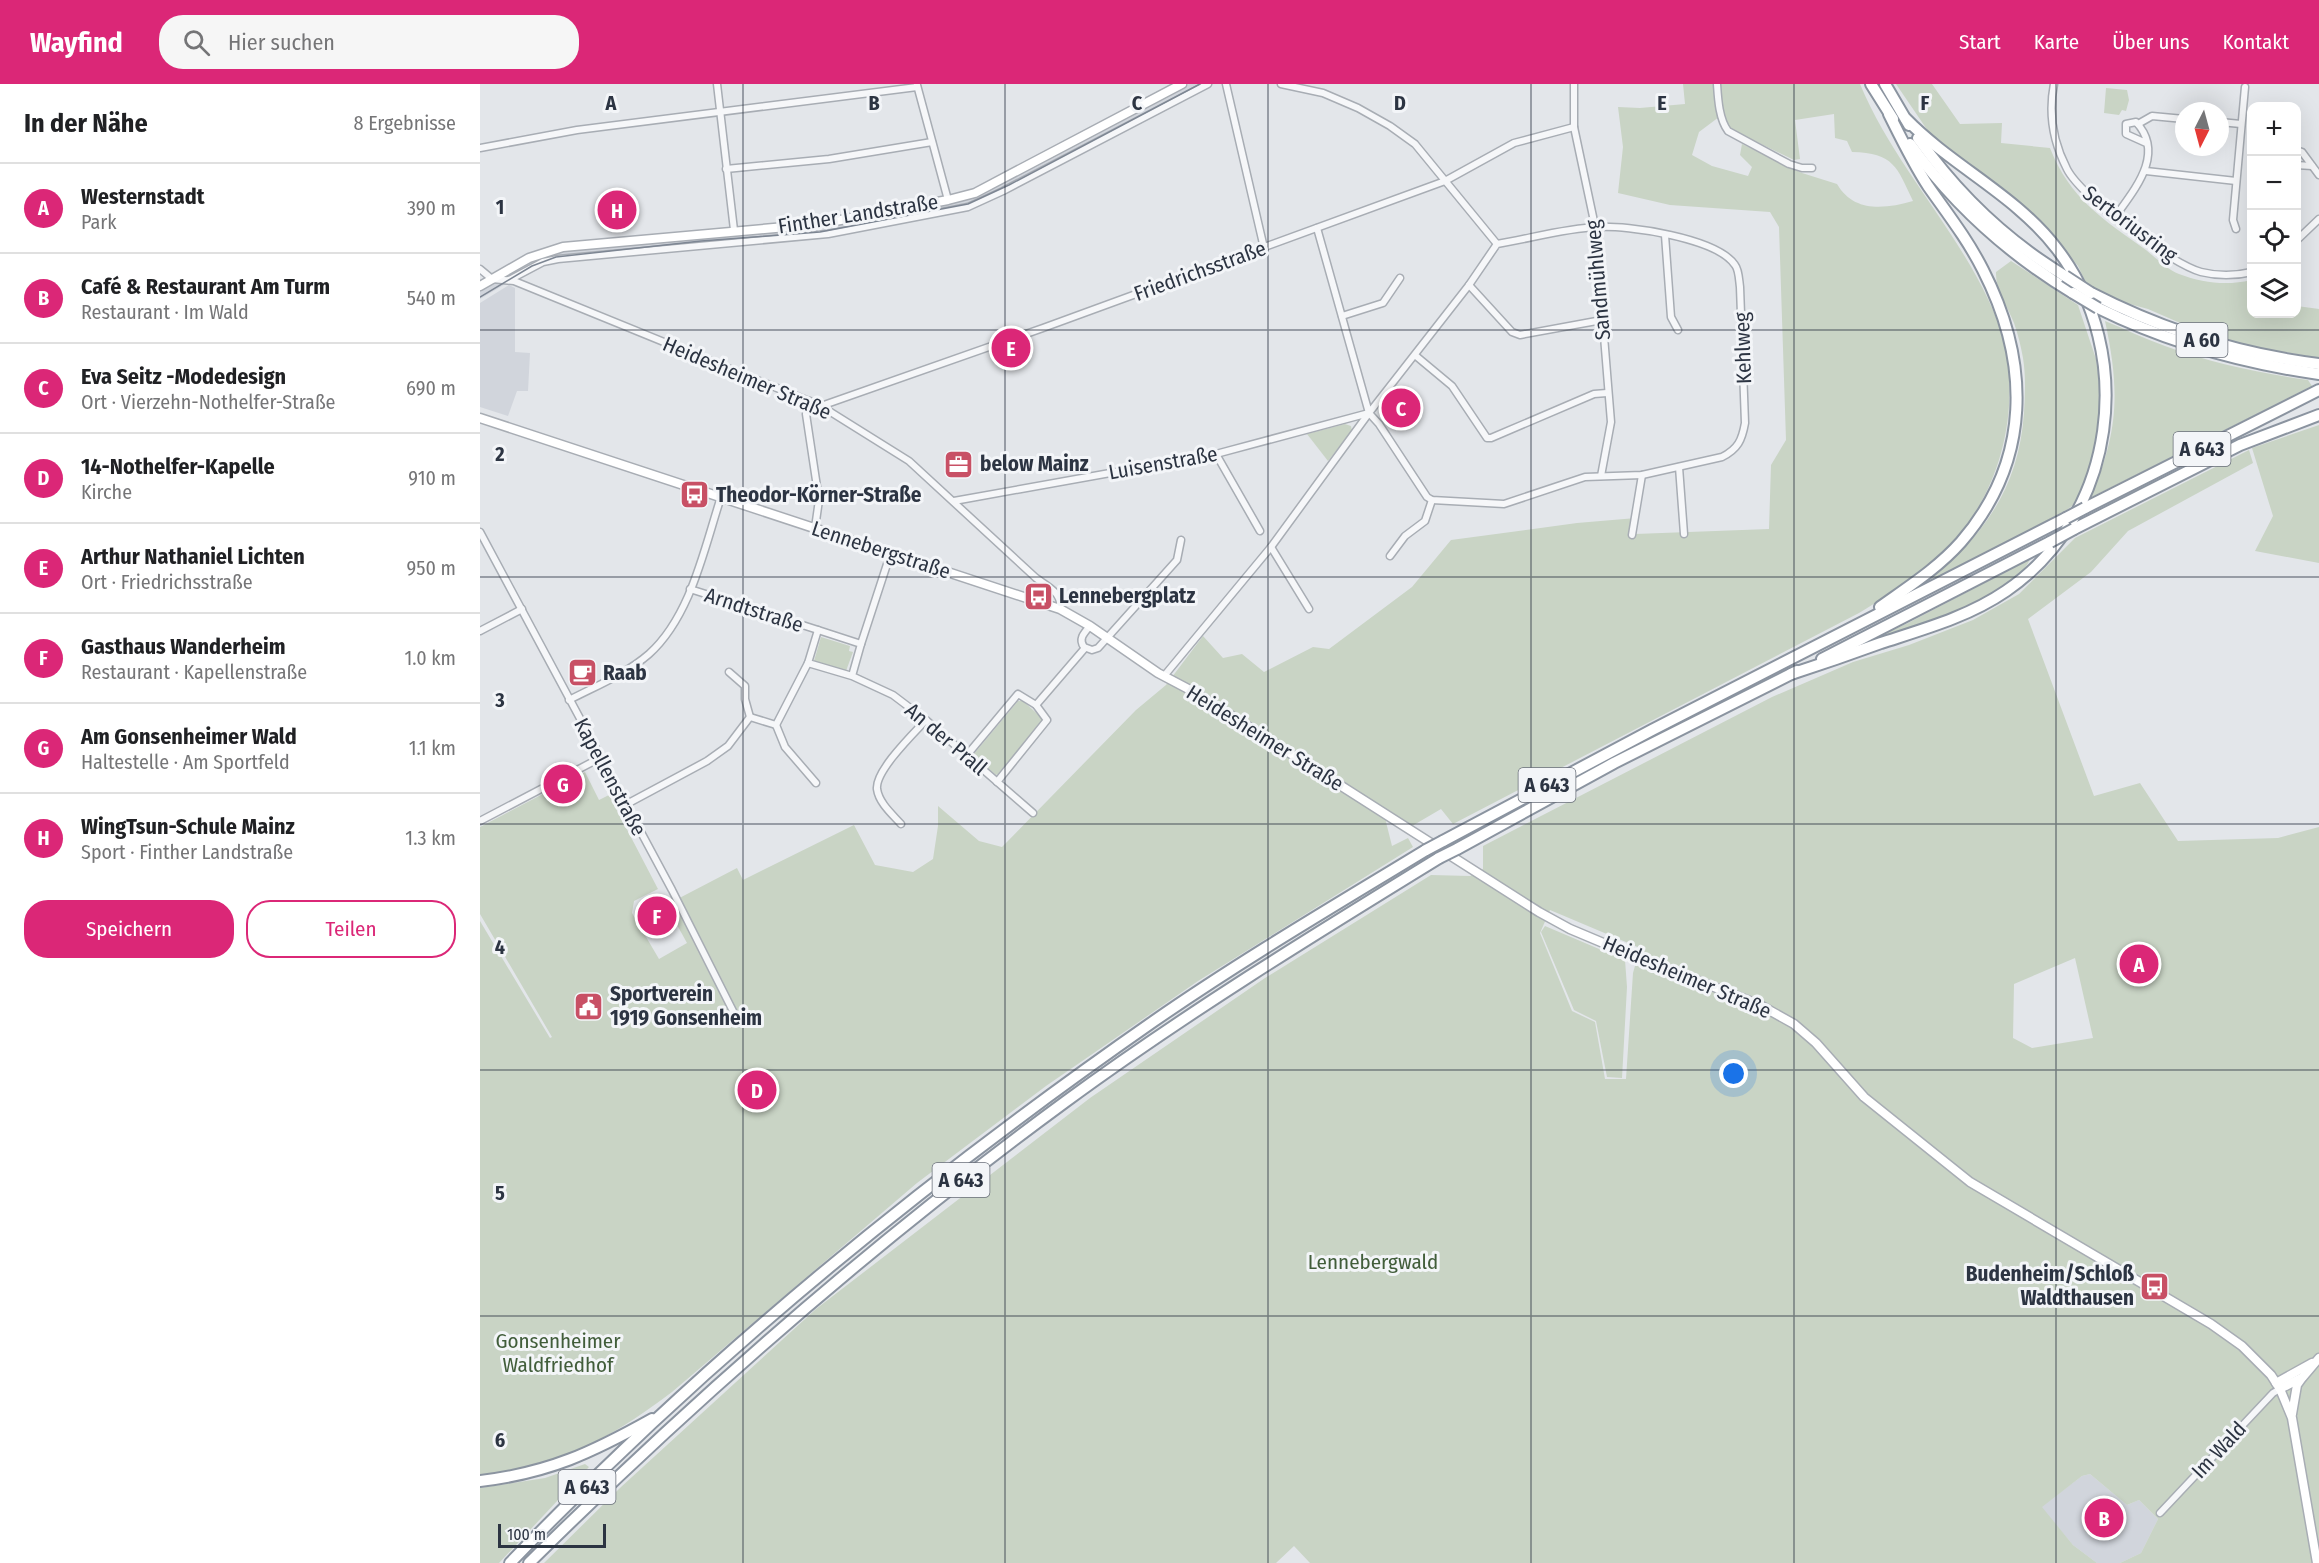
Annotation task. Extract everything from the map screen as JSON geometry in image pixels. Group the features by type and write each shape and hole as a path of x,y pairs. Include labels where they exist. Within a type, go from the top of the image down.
{"highway":[{"name":"A 60","path":"1871,84 1889,114 1938,179 1981,224 2029,264 2073,293 2098,308 2165,338 2212,353 2263,365 2319,374"},
{"name":"A 60","path":"1885,84 1906,120 1934,160 1986,216 2031,254 2091,293 2136,315 2199,339 2259,355 2319,364"},
{"path":"1839,634 1920,580 1960,543 1975,524 1995,490 2006,463 2017,406 2016,366 2000,307 1977,259 1921,174 1889,114"},
{"path":"1791,674 1960,616 2007,590 2041,560 2069,524 2090,483 2103,439 2107,395 2103,350 2090,307 2070,267 2043,232 2025,214 1942,152 1906,120"},
{"name":"A 643","path":"510,1563 665,1412 785,1305 857,1245 957,1165 1057,1091 1154,1021 1256,953 1426,850 1652,730 2319,390"},
{"name":"A 643","path":"529,1563 611,1481 791,1318 957,1183 1066,1101 1264,966 1439,858 1614,763 2240,445 2319,415"},
{"path":"480,1481 510,1477 567,1462 665,1412"}],"main road":[{"name":"Finther Landstraße","path":"480,286 520,263 554,249 734,230 819,224 975,193 1180,85"},
{"name":"Lennebergstraße","path":"480,418 1060,609 1106,637"},
{"name":"Heidesheimer Straße","path":"1106,637 1164,676 1204,699 1539,912 1570,929 1627,953 1760,1005 1794,1024 1816,1043 1864,1097 1970,1182 2211,1324 2249,1352 2278,1386 2292,1418 2317,1563"},
{"path":"2278,1386 2317,1360"},
{"path":"2292,1418 2297,1384 2317,1360"},
{"path":"2278,1386 2303,1377"}],"street":[{"path":"717,84 734,230"},
{"name":"Finther Landstraße","path":"509,280 534,266 558,259 828,234 968,207 1011,187 1208,84"},
{"path":"1226,84 1264,248"},
{"path":"1164,676 1271,547 1369,413 1416,356 1469,285 1497,244 1415,144 1407,138 1382,121 1323,93 1281,84"},
{"path":"1323,93 1328,84"},
{"name":"Sandmühlweg","path":"1574,84 1574,127 1595,226 1610,428 1601,476"},
{"path":"1717,84 1719,105 1728,131 1789,164 1812,168"},
{"name":"Sertoriusring","path":"2054,84 2051,106 2052,128 2068,171 2085,193 2166,255 2188,267 2217,275 2247,272"},
{"path":"480,148 577,130 917,85 948,200"},
{"path":"2236,229 2233,220 2245,87"},
{"path":"2138,124 2152,116 2175,118"},
{"path":"2115,217 2145,171 2146,143 2138,124 2132,121 2126,124 2126,134 2146,143"},
{"path":"2229,123 2241,124"},
{"name":"Friedrichsstraße","path":"821,406 1445,181 1514,143 1574,127"},
{"path":"726,169 829,159 932,142"},
{"path":"2301,152 2319,175"},
{"path":"2301,165 2312,166"},
{"path":"2145,171 2236,181"},
{"path":"2301,236 2319,219"},
{"name":"Kehlweg","path":"1432,500 1504,504 1585,477 1642,475 1722,457 1732,452 1742,438 1745,423 1740,287 1737,266 1727,256 1705,244 1622,227 1595,226 1497,244"},
{"path":"1317,228 1369,413 1379,424 1427,497 1432,500 1425,521 1405,536 1390,556"},
{"path":"1665,235 1671,317 1678,330"},
{"path":"480,269 492,279"},
{"path":"1342,316 1383,303 1400,278"},
{"name":"Heidesheimer Straße","path":"492,279 509,280 821,406 909,461 1036,578 1058,595 1061,601 1060,609"},
{"path":"1469,285 1512,332 1520,335 1602,320"},
{"path":"1416,356 1452,386 1487,438 1594,394 1607,393"},
{"path":"810,401 806,414 819,500 815,528"},
{"name":"Luisenstraße","path":"954,501 1216,454 1369,413"},
{"path":"1216,454 1260,531"},
{"path":"1679,467 1684,534"},
{"path":"1632,535 1642,475"},
{"path":"569,700 623,672 649,654 672,628 690,589 721,497"},
{"name":"Kapellenstraße","path":"480,532 740,1023"},
{"path":"1085,648 1095,649 1178,560 1181,540"},
{"path":"1271,547 1310,609"},
{"path":"852,676 891,552"},
{"name":"Arndtstraße","path":"690,589 861,645"},
{"path":"480,631 522,609"},
{"path":"1085,648 1082,639 1090,626"},
{"path":"816,783 785,747 776,725 808,663 818,630"},
{"path":"1036,705 1085,648"},
{"name":"An der Prall","path":"808,663 852,676 893,695 926,720 1033,813"},
{"path":"729,672 745,686 745,699 750,717"},
{"path":"967,756 1018,694 1036,705 1047,720 997,782"},
{"path":"750,717 776,725"},
{"path":"625,805 707,761 728,746 750,717"},
{"path":"901,824 883,804 877,790 878,781 884,769 926,720"},
{"path":"480,821 600,758"},
{"name":"Im Wald","path":"2160,1513 2278,1386"}],"shaded area":[{"path":"1189,84 1204,84 994,194 963,207 840,231 536,262 512,276 509,274 539,258 567,250 821,227 989,190"},
{"path":"494,282 507,283 480,299 480,290"},
{"path":"509,285 515,288 515,352 530,353 528,391 517,391 508,416 480,407 480,303"},
{"path":"2090,1474 2127,1505 2139,1500 2158,1519 2141,1553 2120,1563 2097,1563 2073,1545 2041,1507 2082,1476"}],"green space":[{"name":"Gonsenheimer Waldfriedhof","path":"1683,84 1860,84 1889,140 1958,245 1988,299 1999,326 2004,342 2010,391 2004,441 1988,489 1976,511 1951,544 1915,576 1859,613 1453,824 1441,809 1412,826 1390,811 1386,822 1392,846 1408,838 1413,847 1198,981 1046,1086 917,1183 672,1392 628,1423 558,1459 507,1472 480,1474 480,921 550,1038 552,1037 480,914 480,827 585,772 599,800 609,795 658,889 634,901 632,913 659,959 687,943 666,905 737,868 743,880 854,825 875,865 913,872 933,859 938,826 938,806 979,841 1002,847 1136,710 1166,685 1203,636 1223,658 1242,654 1264,672 1313,647 1329,649 1412,587 1451,540 1577,523 1636,518 1635,534 1769,529 1771,465 1786,440 1779,227 1770,212 1670,205 1618,193 1623,147 1618,107 1640,108 1685,104","holes":["1723,114 1730,129 1794,160 1800,159 1795,120 1834,114 1835,138 1847,141 1852,152 1877,155 1886,159 1898,171 1913,201 1881,207 1861,204 1852,200 1837,184 1802,173 1742,144 1740,155 1752,167 1748,176 1712,166 1692,155 1699,132"]},
{"path":"1896,84 1932,84 1960,124 2002,123 2001,143 2050,148 2058,166 2078,195 2102,218 2162,264 2179,274 2215,283 2247,281 2247,318 2301,318 2301,307 2319,309 2319,358 2249,346 2210,336 2148,309 2122,302 2087,285 2078,266 2041,223 1947,152 1928,131"},
{"path":"2106,88 2127,90 2129,100 2126,111 2122,110 2119,115 2104,113"},
{"path":"2011,261 2078,305 2096,359 2101,396 2098,432 2085,483 2076,503 2068,509 1914,593 1937,574 1975,536 2003,493 2013,469 2020,443 2024,413 2025,372 2017,332 1996,278 1996,272"},
{"path":"2105,321 2200,358 2235,367 2308,380 2312,386 2090,498 2107,453 2114,411 2113,369"},
{"path":"1345,424 1351,426 1352,431 1328,461 1307,434"},
{"path":"2319,425 2319,563 2255,551 2273,516 2252,448"},
{"name":"Lennebergwald","path":"2249,450 2253,463 2128,531 2091,572 2028,619 2094,796 2140,783 2178,841 2278,838 2319,827 2319,1563 2120,1563 2141,1553 2158,1519 2139,1500 2127,1505 2090,1474 2082,1476 2042,1507 2073,1545 2097,1563 1310,1563 1294,1546 1276,1563 544,1563 621,1487 816,1309 1090,1098 1265,978 1431,875 1470,876 1483,869 1483,846 1772,697 1853,662 1909,645 1973,620 2019,594 2075,538","holes":["1550,910 1640,948 1633,973 1626,1079 1605,1079 1595,1022 1572,1011 1540,933","2075,958 2093,1038 2032,1048 2013,1038 2014,984"]},
{"path":"2030,559 2019,574 2000,589 1975,603 1916,628 1843,653 1908,623"},
{"path":"821,637 850,646 849,651 853,652 846,671 814,661"},
{"path":"1018,701 1023,701 1043,719 996,775 973,755"},
{"path":"1545,926 1625,960 1627,987 1622,1078 1607,1077 1596,1021 1574,1010 1541,932"},
{"path":"585,1464 589,1467 499,1563 480,1563 480,1488 545,1478"}],"tram line":[{"path":"480,297 532,266 556,257 701,241 820,232 968,204 1009,185 1200,84"}],"place":[{"name":"WingTsun-Schule Mainz","path":"617,210"},
{"name":"Arthur Nathaniel Lichten","path":"1011,348"},
{"name":"Eva Seitz -Modedesign","path":"1401,408"},
{"name":"below Mainz","path":"959,464"},
{"name":"Theodor-Körner-Straße","path":"695,495"},
{"name":"Lennebergplatz","path":"1038,596"},
{"name":"Raab","path":"582,673"},
{"name":"Am Gonsenheimer Wald","path":"563,784"},
{"name":"Gasthaus Wanderheim","path":"657,916"},
{"name":"Westernstadt","path":"2139,964"},
{"name":"Sportverein 1919 Gonsenheim","path":"589,1006"},
{"name":"14-Nothelfer-Kapelle","path":"757,1090"},
{"name":"Budenheim/Schloß Waldthausen","path":"2155,1286"},
{"name":"Café & Restaurant Am Turm","path":"2104,1518"}]}
